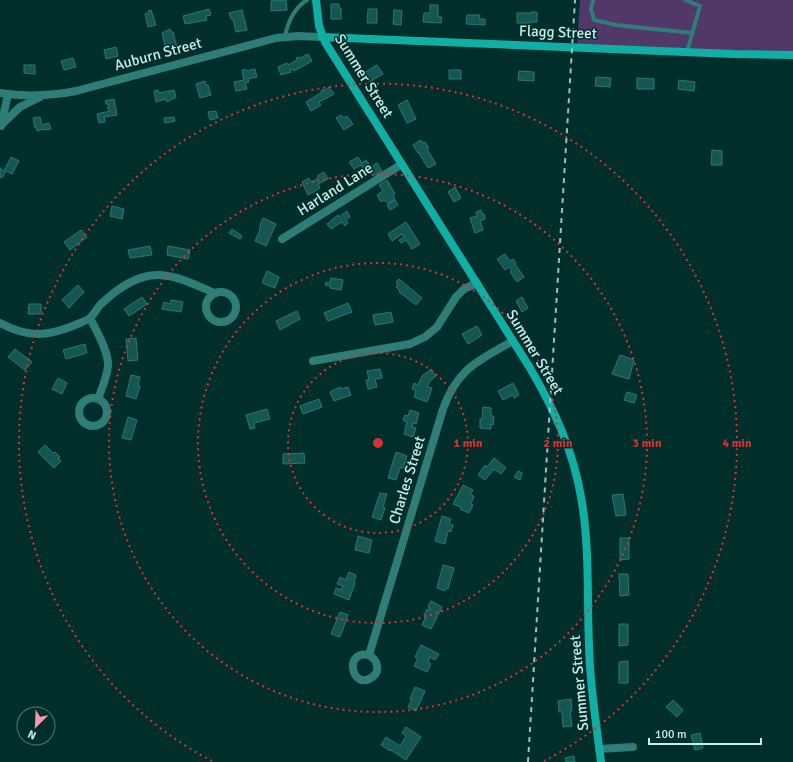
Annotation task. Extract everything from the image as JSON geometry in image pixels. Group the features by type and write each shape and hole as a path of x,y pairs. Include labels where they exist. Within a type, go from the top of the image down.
{"main road":[{"name":"Summer Street","path":"316,0 318,20 322,37 530,368 549,401 568,444 584,514 590,666 601,762"},
{"name":"Flagg Street","path":"322,37 793,55"}],"street":[{"name":"Auburn Street","path":"4,94 43,96 76,91 285,36 322,37"},
{"path":"0,125 4,94"},
{"path":"0,125 20,107 43,96"},
{"name":"Harland Lane","path":"282,239 402,164"},
{"path":"0,322 10,328 33,335 57,332 90,318 118,289 138,279 159,275 178,278 215,293"},
{"path":"313,361 410,344 425,337 437,328 456,297 464,289 477,283"},
{"path":"90,318 102,341 108,364 105,382 98,399"},
{"name":"Charles Street","path":"369,655 449,393 456,381 479,360 513,341"},
{"path":"599,749 633,746"}],"lane":[{"path":"285,36 288,23 295,11 307,0"},
{"path":"593,0 591,9 594,20 616,25 692,33"},
{"path":"685,0 700,6 687,52"}],"shaded area":[{"path":"580,0 793,0 793,53 577,44"}],"building":[{"path":"286,0 287,10 271,11 271,1"},
{"path":"331,4 339,4 339,8 341,8 341,19 331,19"},
{"path":"430,5 438,5 438,17 442,17 441,23 423,22 424,13 430,13"},
{"path":"209,9 211,15 206,16 207,20 185,24 183,16"},
{"path":"368,9 377,9 377,23 367,23"},
{"path":"151,10 156,25 148,27 145,14 149,13 148,11"},
{"path":"242,10 247,30 236,32 233,19 231,19 229,13"},
{"path":"394,10 402,11 401,25 393,24"},
{"path":"537,12 537,22 517,23 517,13"},
{"path":"467,15 480,15 479,19 485,19 485,25 466,24"},
{"path":"170,29 171,32 173,32 177,47 166,50 162,33"},
{"path":"116,47 118,56 106,59 104,50"},
{"path":"308,54 312,61 294,71 292,69 290,70 291,72 281,75 278,67 287,63 288,65 297,60 296,58 300,58"},
{"path":"73,58 76,67 64,70 61,61"},
{"path":"24,65 35,65 35,74 24,73"},
{"path":"377,65 383,74 369,82 369,79 364,73"},
{"path":"245,69 246,71 255,69 257,77 248,79 249,82 245,83 247,89 236,91 234,82 244,80 242,70"},
{"path":"449,70 461,70 461,79 449,79"},
{"path":"519,71 534,72 534,81 518,80"},
{"path":"596,77 611,78 610,87 595,86"},
{"path":"637,78 654,79 654,89 637,89"},
{"path":"679,80 695,82 694,91 678,89"},
{"path":"205,81 211,95 200,98 196,84"},
{"path":"329,87 334,94 319,102 321,105 311,111 306,102 322,92 321,91 323,89 324,91"},
{"path":"158,90 159,93 174,90 176,97 167,102 166,99 156,102 154,91"},
{"path":"114,99 117,115 104,117 105,122 99,123 97,114 110,111 107,108 109,107 108,104 106,104 105,101"},
{"path":"407,100 416,119 407,123 398,105"},
{"path":"216,111 218,118 210,120 208,112"},
{"path":"341,115 344,118 347,116 353,124 344,130 336,118"},
{"path":"40,117 42,125 49,123 51,129 37,131 33,118"},
{"path":"174,117 175,121 165,123 164,118"},
{"path":"421,140 423,143 425,142 429,148 427,149 436,164 428,168 413,145"},
{"path":"712,150 722,151 722,165 711,165"},
{"path":"11,157 19,161 12,174 6,171 2,178 0,177 0,168 4,171"},
{"path":"358,157 362,163 366,160 371,167 377,163 382,171 373,176 370,172 367,174 361,165 354,169 349,162"},
{"path":"324,172 328,179 318,184 320,188 308,195 302,182 309,178 311,182"},
{"path":"387,180 395,194 393,195 395,199 388,203 384,200 381,202 377,195 383,191 379,185"},
{"path":"455,187 461,198 454,202 448,192"},
{"path":"395,200 398,205 390,210 387,205"},
{"path":"112,206 124,209 122,219 110,216"},
{"path":"481,210 485,219 480,221 483,230 475,233 470,218 477,216 476,212"},
{"path":"347,211 350,217 346,220 348,223 345,226 342,222 331,229 327,224 338,215 339,217"},
{"path":"263,218 276,224 266,246 255,241"},
{"path":"406,222 420,244 412,249 406,240 401,243 399,240 404,237 402,234 392,241 388,234"},
{"path":"232,229 242,236 240,239 229,233"},
{"path":"81,230 87,237 70,250 64,242"},
{"path":"150,246 152,255 130,258 128,250"},
{"path":"168,246 190,250 188,259 167,255"},
{"path":"505,254 510,261 513,259 524,277 517,282 510,272 512,271 509,267 505,270 497,259"},
{"path":"267,271 279,277 275,288 262,283"},
{"path":"331,278 343,280 341,290 330,288 330,286 325,285 326,282 330,283"},
{"path":"399,279 422,298 416,305 399,292 400,291 396,287 398,284 396,282"},
{"path":"78,285 84,292 69,308 62,300"},
{"path":"142,297 147,304 129,316 124,309"},
{"path":"522,297 528,308 522,312 516,301"},
{"path":"171,300 183,302 181,312 162,309 164,302 170,304"},
{"path":"348,303 352,312 328,321 324,313"},
{"path":"29,304 41,304 41,314 28,314"},
{"path":"297,311 300,319 280,330 276,321"},
{"path":"391,312 393,322 375,325 373,315"},
{"path":"477,326 482,335 468,344 462,334"},
{"path":"136,338 138,360 128,361 126,339"},
{"path":"85,344 87,353 66,359 63,350"},
{"path":"15,349 32,362 25,370 8,357"},
{"path":"620,355 634,360 629,379 612,374"},
{"path":"380,369 382,378 375,379 377,387 368,389 366,380 369,380 367,371"},
{"path":"431,369 436,376 430,381 427,387 432,388 427,402 414,397 416,391 412,389 414,383 418,385 422,376"},
{"path":"131,375 140,377 138,385 140,386 136,399 126,396"},
{"path":"58,378 67,383 62,394 52,389"},
{"path":"513,383 519,395 514,398 513,395 503,400 498,391"},
{"path":"340,387 341,389 348,387 351,395 334,401 330,392"},
{"path":"627,392 637,395 634,403 624,400"},
{"path":"319,399 322,407 303,414 300,406"},
{"path":"483,407 491,408 491,416 494,416 491,429 480,428 480,419 482,419"},
{"path":"267,409 270,419 254,423 255,428 250,429 246,415"},
{"path":"410,410 419,413 416,424 413,423 412,427 416,428 413,437 404,434 407,422 403,420 405,415 408,416"},
{"path":"128,417 137,420 131,440 122,438"},
{"path":"45,445 53,453 55,452 60,457 58,458 61,461 54,468 38,452"},
{"path":"396,452 407,456 403,468 400,468 396,480 388,478"},
{"path":"304,453 305,463 283,464 283,454"},
{"path":"494,458 506,468 501,474 494,469 485,480 478,475 485,465 487,467"},
{"path":"518,471 522,473 520,480 514,477"},
{"path":"463,485 473,490 470,495 474,496 471,504 473,505 469,513 460,509 461,507 453,504"},
{"path":"380,493 387,494 381,520 372,517"},
{"path":"623,494 626,515 616,516 612,495"},
{"path":"442,516 451,519 449,524 453,525 451,532 448,531 445,544 435,541"},
{"path":"358,536 372,540 369,553 355,550"},
{"path":"620,538 629,538 629,559 620,560"},
{"path":"443,565 454,568 448,589 446,588 445,591 437,588"},
{"path":"349,572 356,575 349,600 334,594 336,588 341,590 343,586 337,584 340,577 346,580"},
{"path":"619,574 628,574 629,595 620,596"},
{"path":"431,601 442,607 431,629 422,625 426,616 424,615 427,609 429,610 430,608 428,607"},
{"path":"340,612 348,615 340,637 331,634"},
{"path":"619,624 628,624 628,645 619,646"},
{"path":"421,645 439,654 435,660 430,657 428,662 431,664 427,672 414,666 418,658 415,657"},
{"path":"628,661 628,683 619,683 619,662"},
{"path":"415,687 425,691 416,711 408,707"},
{"path":"571,699 572,711 570,711 572,726 563,727 562,712 559,712 558,701"},
{"path":"673,700 683,710 677,717 666,707"},
{"path":"406,727 421,737 406,760 381,745 386,737 400,746 406,736 402,733"},
{"path":"700,733 703,748 695,750 691,735"},
{"path":"574,756 575,762 566,762 565,758"}],"railway":[{"path":"528,762 575,0"}]}
